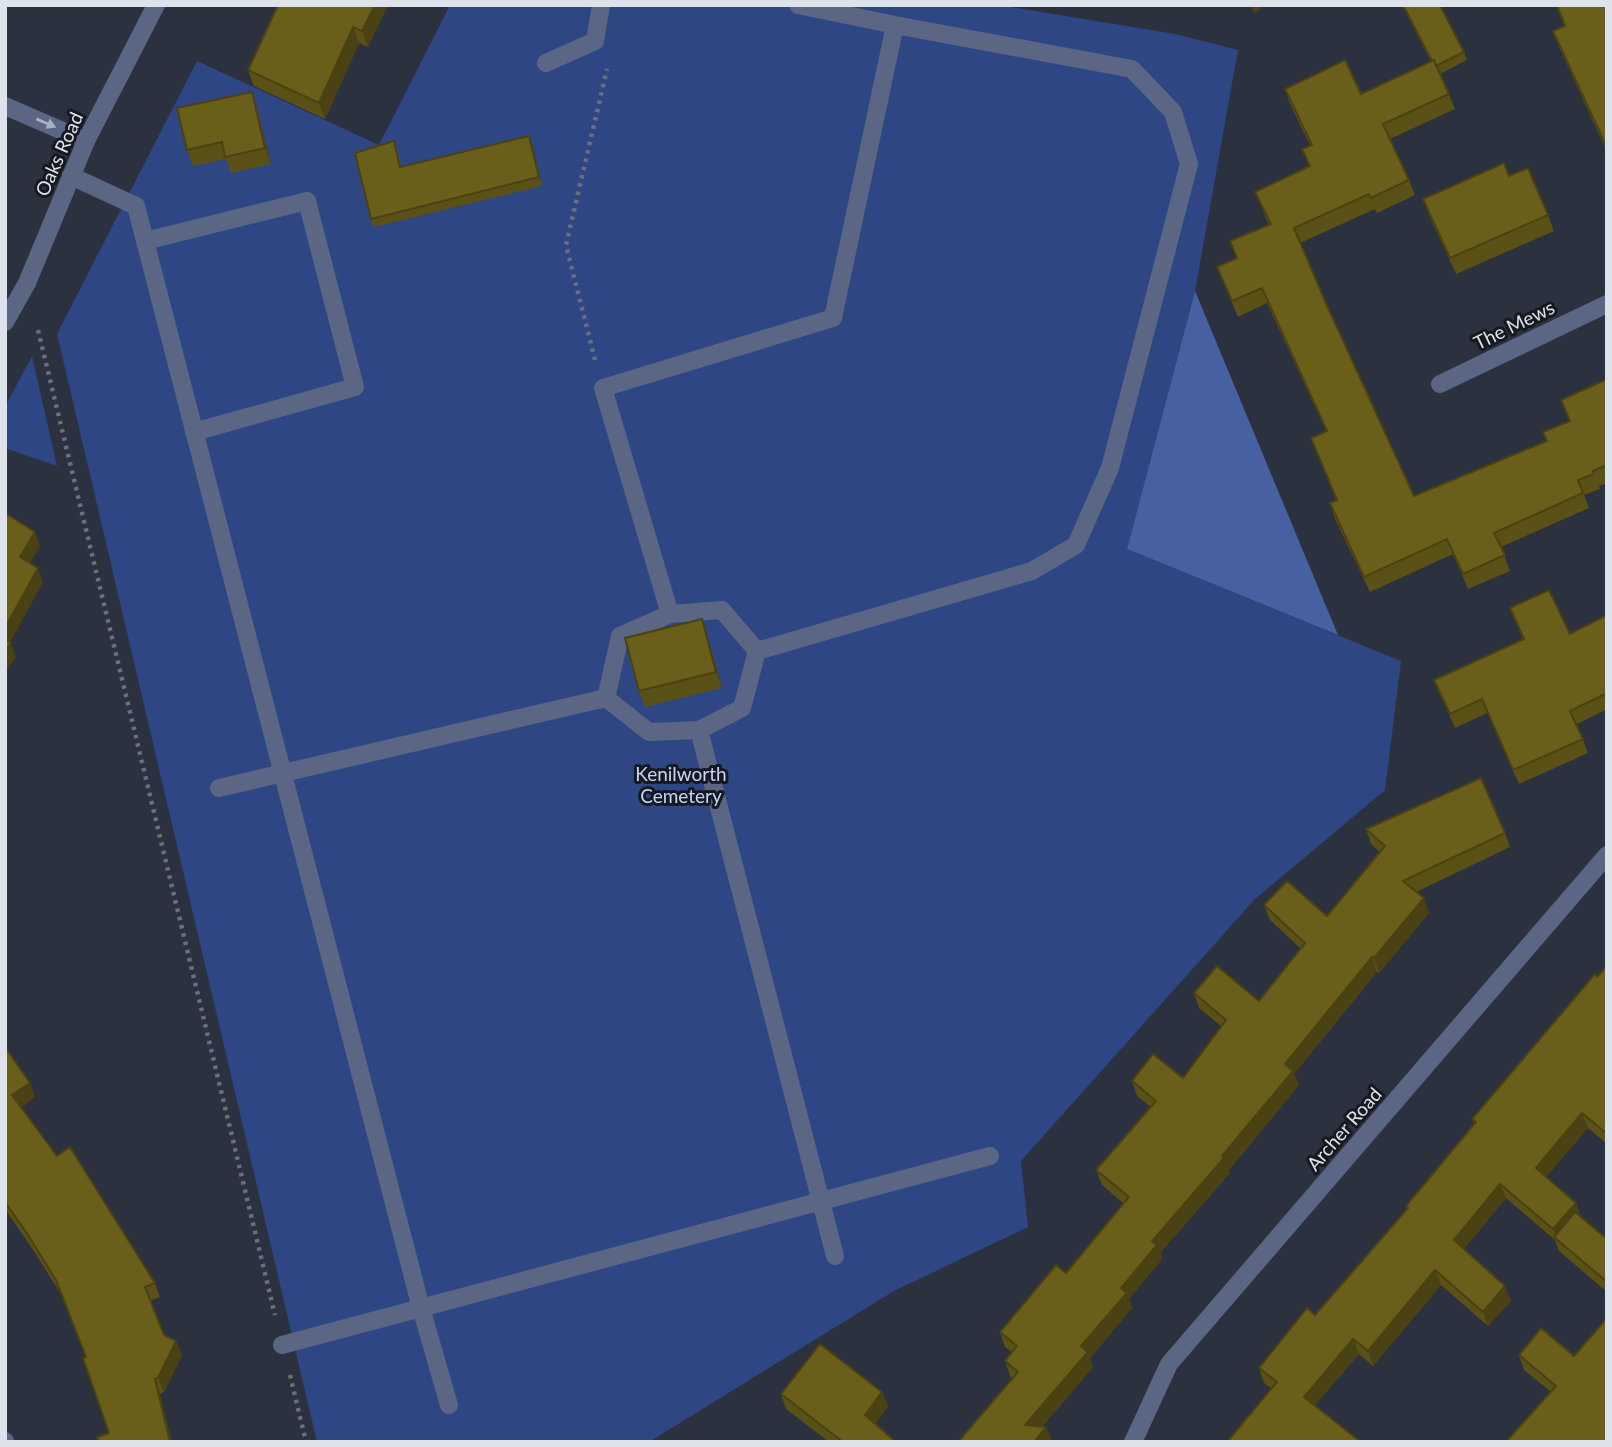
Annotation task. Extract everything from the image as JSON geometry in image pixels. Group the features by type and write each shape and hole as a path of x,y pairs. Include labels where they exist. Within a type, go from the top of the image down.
{"street":[{"name":"Oaks Road","path":"5,322 27,283 86,141 156,5"},
{"path":"546,63 595,41 601,5"},
{"path":"757,651 1032,571 1076,545 1110,468 1189,164 1174,112 1132,69 798,5"},
{"path":"670,614 603,388 833,318 895,25"},
{"path":"5,106 86,141"},
{"path":"71,176 136,206 421,1308 449,1405"},
{"path":"145,241 307,201 355,387 194,432"},
{"name":"The Mews","path":"1440,384 1607,304"},
{"path":"606,698 620,636 670,614 722,610 757,651"},
{"path":"606,698 649,732 699,730 742,708 757,651"},
{"path":"219,788 606,698"},
{"path":"699,730 835,1256"},
{"name":"Archer Road","path":"1133,1442 1169,1364 1607,855"},
{"path":"282,1345 990,1156"}],"path":[{"path":"603,388 566,245 612,58"},
{"path":"27,283 306,1442"}],"green space":[{"name":"Kenilworth Cemetery","path":"450,5 999,5 1175,34 1238,50 1195,291 1127,549 1401,661 1385,790 1254,900 1021,1161 1028,1227 894,1291 649,1442 317,1442 57,334 197,61 379,145"},
{"path":"32,356 57,466 5,448 5,407"}],"shaded area":[{"path":"1195,291 1338,635 1127,549"}],"building":[{"path":"278,5 375,5 362,31 353,27 319,103 248,70"},
{"path":"1403,5 1440,5 1464,52 1436,66"},
{"path":"1557,5 1607,5 1607,148 1553,31 1565,26"},
{"path":"1345,60 1361,94 1434,60 1449,94 1383,124 1409,180 1371,198 1369,194 1294,228 1414,496 1547,441 1543,432 1570,421 1561,400 1607,379 1607,465 1578,480 1583,493 1494,533 1505,555 1463,574 1447,539 1364,577 1330,503 1337,500 1311,438 1327,431 1262,288 1232,301 1217,267 1237,258 1230,241 1271,224 1255,192 1310,166 1302,149 1312,145 1285,89"},
{"path":"252,92 265,148 225,157 222,142 187,150 177,108"},
{"path":"529,136 539,177 371,219 355,153 394,141 400,167"},
{"path":"1504,163 1509,176 1528,168 1548,215 1450,258 1423,199"},
{"path":"5,513 35,532 20,557 38,568 5,628"},
{"path":"1549,590 1570,634 1607,615 1607,693 1570,711 1583,739 1513,770 1482,699 1450,714 1434,680 1524,639 1510,608"},
{"name":"Kenilworth Cemetery","path":"702,619 716,672 639,691 625,638"},
{"path":"5,639 11,643 5,651"},
{"path":"1481,778 1505,833 1403,881 1424,898 1285,1064 1293,1071 1222,1156 1224,1158 1152,1241 1157,1245 1121,1288 1127,1293 1081,1346 1088,1352 1025,1425 1046,1427 1034,1442 958,1442 1018,1372 1005,1361 1017,1346 1000,1332 1056,1265 1066,1273 1129,1197 1096,1170 1156,1101 1132,1081 1153,1054 1183,1078 1226,1020 1194,993 1217,966 1259,1001 1305,943 1264,905 1287,881 1327,916 1385,846 1366,829"},
{"path":"1607,966 1607,1134 1582,1113 1536,1168 1576,1203 1553,1229 1500,1184 1454,1240 1505,1286 1483,1312 1435,1270 1368,1351 1353,1339 1304,1397 1361,1442 1227,1442 1277,1382 1259,1368 1307,1308 1315,1315 1408,1208 1406,1206 1476,1122 1472,1119 1595,974 1597,977"},
{"path":"5,1047 30,1083 12,1095 57,1156 70,1147 155,1283 145,1287 164,1335 176,1341 158,1378 155,1379 170,1442 99,1442 97,1437 109,1433 83,1358 86,1357 56,1280 5,1202"},
{"path":"1575,1212 1607,1239 1607,1282 1554,1237"},
{"path":"1607,1318 1607,1441 1506,1442 1556,1386 1519,1355 1541,1328 1574,1356"},
{"path":"820,1344 882,1392 865,1415 896,1442 843,1442 781,1394"}]}
